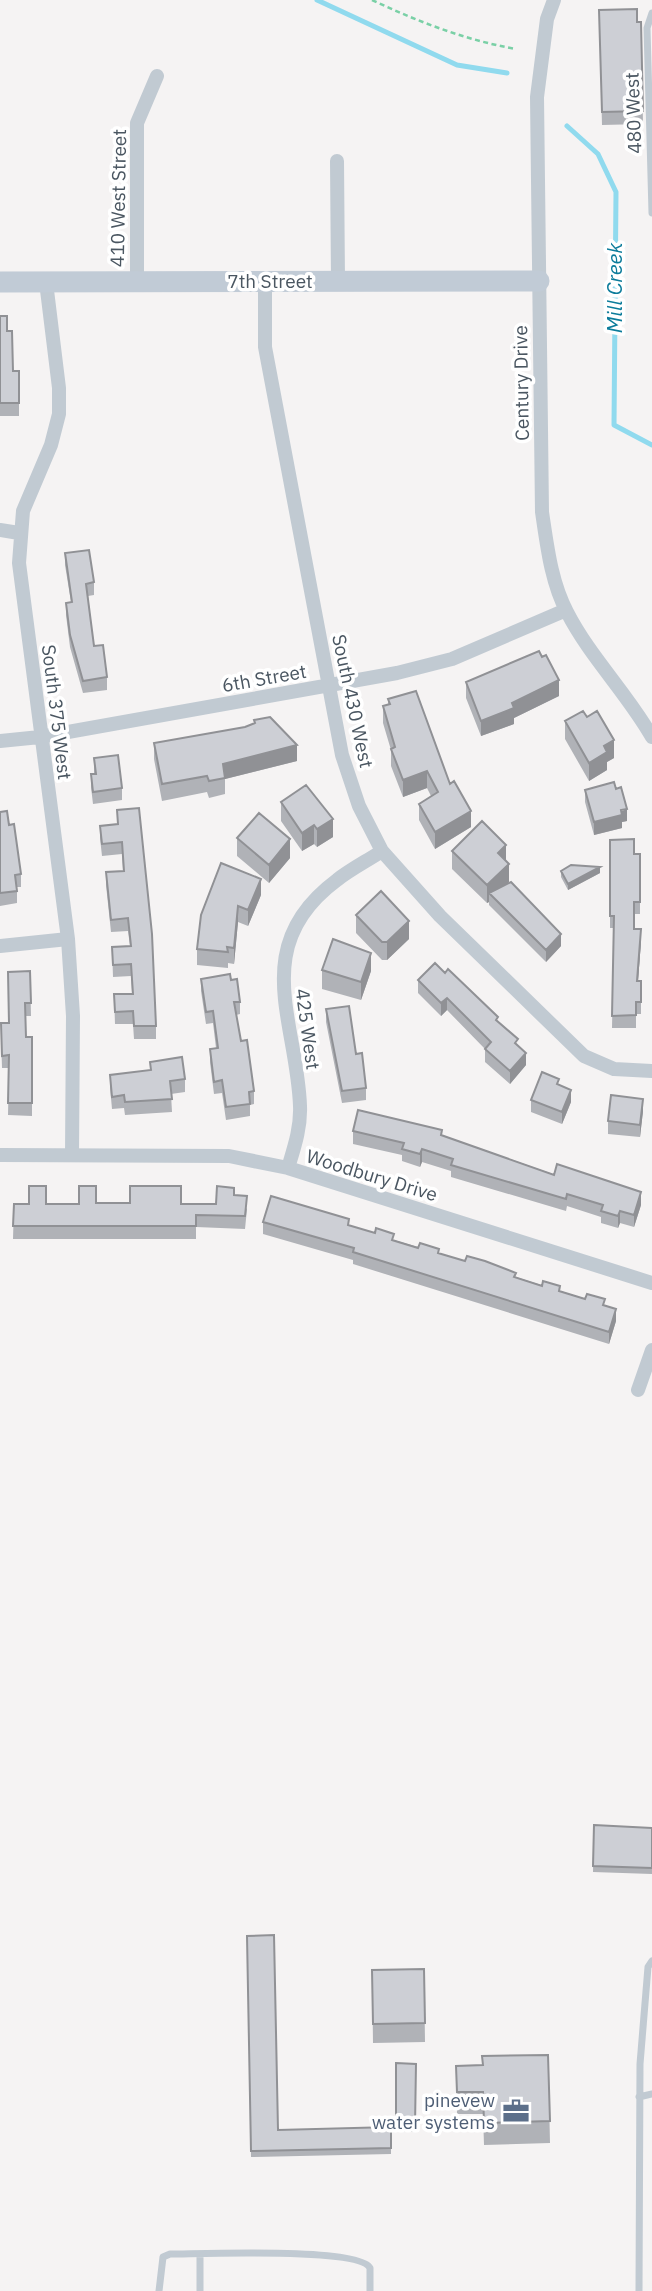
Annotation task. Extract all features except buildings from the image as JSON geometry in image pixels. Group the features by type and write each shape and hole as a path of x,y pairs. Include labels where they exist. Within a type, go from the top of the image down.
{"street":[{"name":"Century Drive","path":"554,0 547,19 537,97 542,512 550,561 566,610 595,659 633,703 652,737"},
{"name":"410 West Street","path":"137,282 137,123 157,76"},
{"path":"337,161 338,281"},
{"name":"South 430 West","path":"265,281 265,346 342,755 359,806 382,851 440,916 584,1056 614,1069 652,1071"},
{"name":"7th Street","path":"0,282 539,281"},
{"name":"South 375 West","path":"46,282 59,388 59,414 51,446 31,486 19,533 19,563 68,940 73,1016 72,1154"},
{"path":"0,530 19,533"},
{"name":"6th Street","path":"0,741 40,737 329,686 452,659 566,610"},
{"name":"425 West","path":"288,1168 299,1130 300,1105 282,989 284,962 295,929 313,904 335,881 382,851"},
{"path":"0,946 68,940"},
{"name":"Woodbury Drive","path":"0,1155 229,1156 288,1168 652,1283"},
{"path":"638,1390 652,1350"}],"lane":[{"name":"480 West","path":"652,13 647,29 652,213"},
{"path":"639,2291 639,2097 648,1967 652,1961"},
{"path":"639,2097 652,2094"},
{"path":"159,2291 163,2257 170,2254 328,2254 364,2261 370,2268 370,2291"},
{"path":"200,2254 200,2291"}],"path":[{"path":"372,0 433,27 481,43 516,49"}],"waterway":[{"name":"Mill Creek","path":"317,0 457,65 507,73"},
{"name":"Mill Creek","path":"567,126 598,154 616,192 614,425 652,445"}],"place":[{"name":"pinevew water systems","path":"516,2111"}]}
